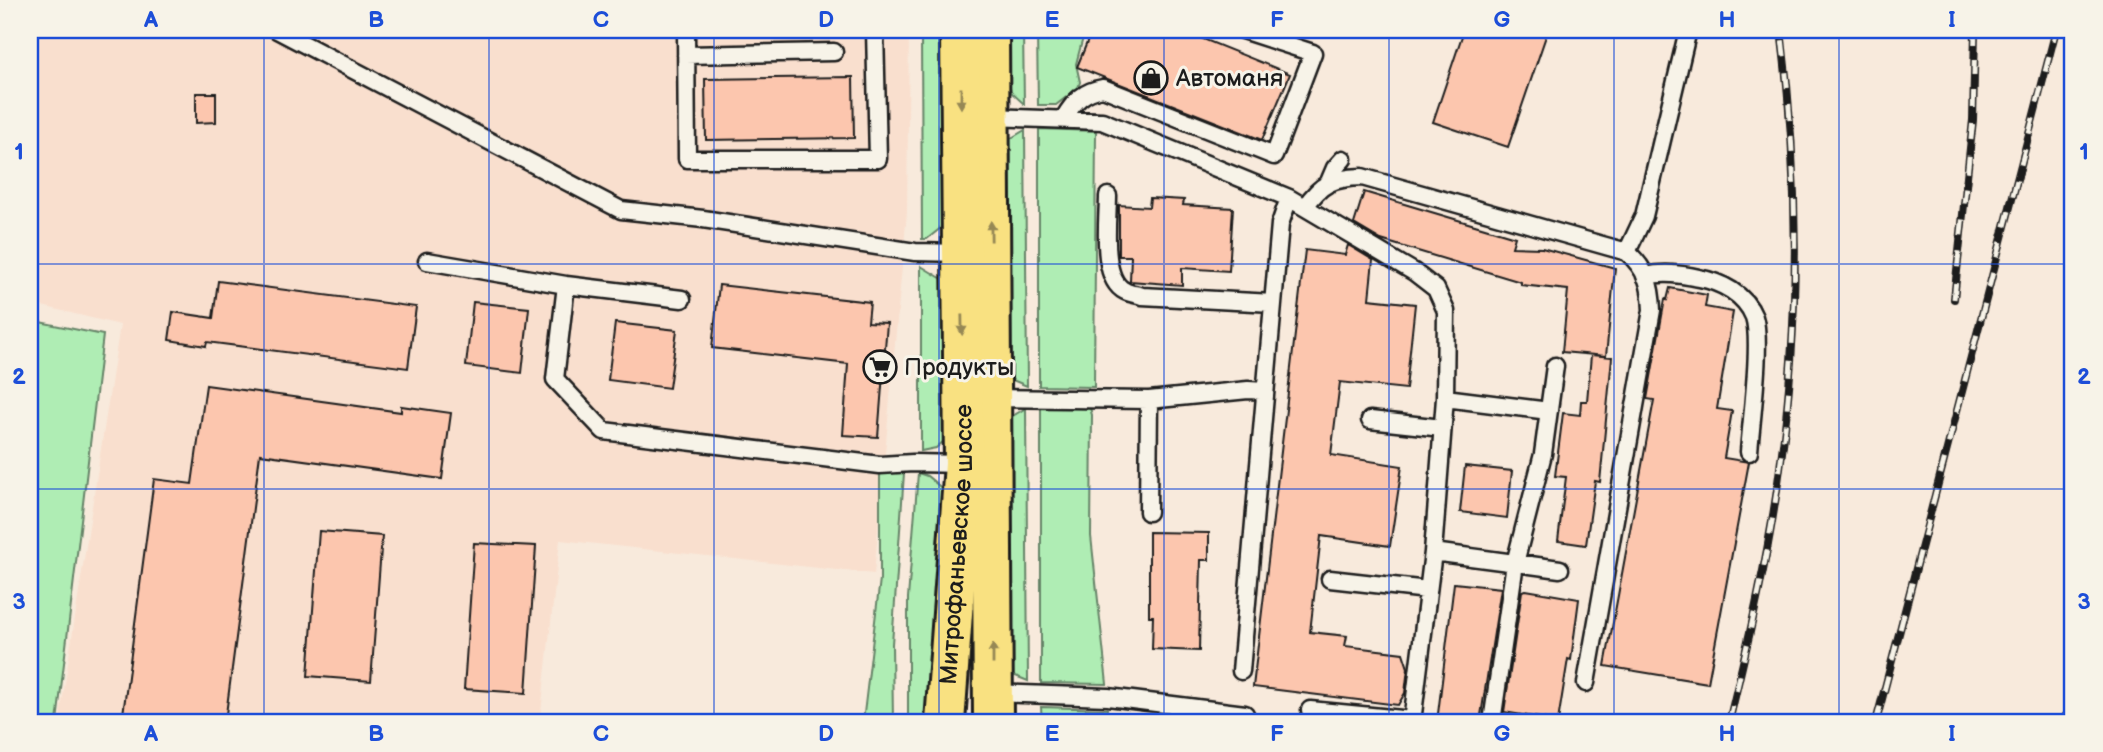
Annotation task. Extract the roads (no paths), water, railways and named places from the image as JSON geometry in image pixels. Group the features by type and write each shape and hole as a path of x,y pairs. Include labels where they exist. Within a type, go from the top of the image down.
{"main road":[{"name":"Митрофаньевское шоссе","path":"945,722 964,464 960,30"},
{"name":"Митрофаньевское шоссе","path":"989,30 993,708"}],"lane":[{"path":"277,30 621,210 703,219 915,252 962,253"},
{"path":"686,30 687,159 878,159 875,30"},
{"path":"1064,118 1076,100 1084,94 1103,88 1274,156 1313,53 1242,30"},
{"path":"1627,252 1644,216 1688,30"},
{"path":"686,55 834,52"},
{"path":"989,117 1102,121 1290,198 1414,272 1436,289 1446,312 1445,398 1433,552 1412,721 1310,710"},
{"path":"1329,182 1335,168 1343,159"},
{"path":"1305,207 1316,191 1329,182 1362,177 1627,252 1640,264 1651,290 1652,310 1587,682"},
{"path":"1108,196 1108,265 1115,282 1125,291 1142,296 1273,303"},
{"path":"1241,671 1280,223 1290,198"},
{"path":"427,261 566,285 682,299"},
{"path":"1645,276 1661,272 1711,280 1729,288 1743,300 1754,316 1757,340 1749,452"},
{"path":"566,285 555,379 604,430 880,465 964,464"},
{"path":"1492,722 1515,563 1543,454 1555,366"},
{"path":"993,398 1149,400 1248,390 1265,391"},
{"path":"1445,398 1549,411"},
{"path":"1149,400 1149,512"},
{"path":"1370,419 1443,428"},
{"path":"1433,552 1560,569"},
{"path":"1330,579 1428,590"},
{"path":"993,708 1108,697 1245,713"}],"railway":[{"path":"1729,722 1770,532 1787,413 1795,249 1791,139 1781,30"},
{"path":"1954,299 1973,120 1975,30"},
{"path":"1876,722 2056,30"}],"place":[{"name":"Автоманя","path":"1151,78"},
{"name":"Продукты","path":"880,367"}]}
